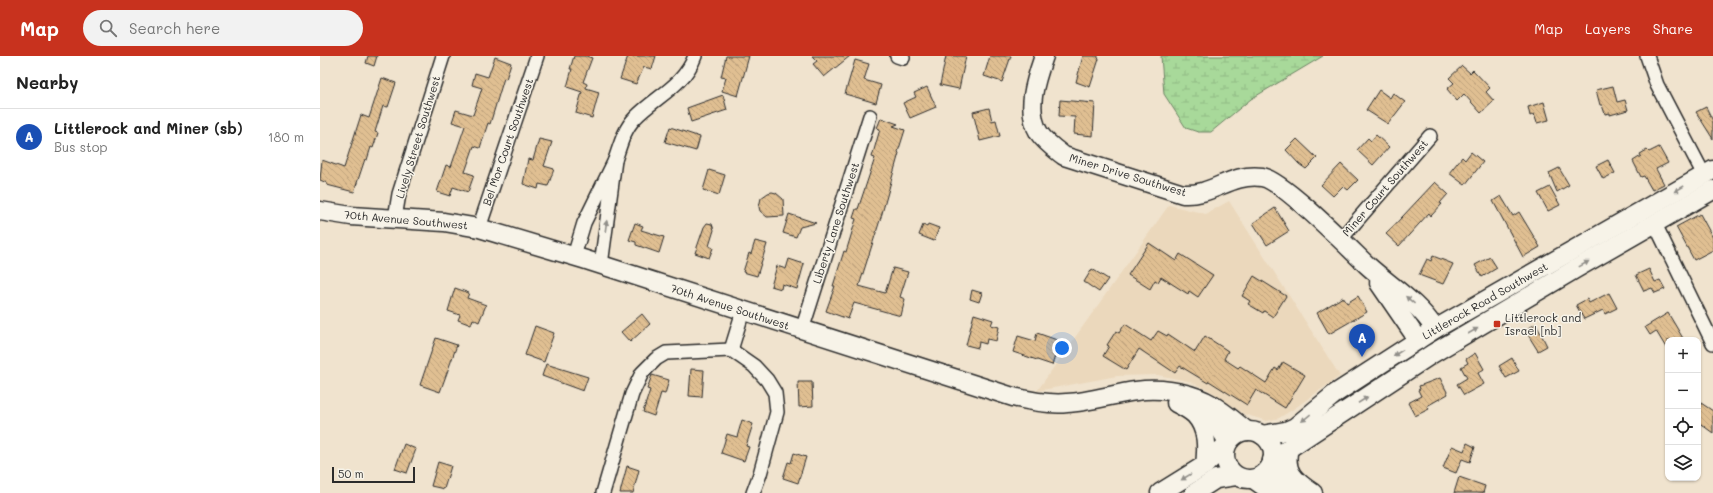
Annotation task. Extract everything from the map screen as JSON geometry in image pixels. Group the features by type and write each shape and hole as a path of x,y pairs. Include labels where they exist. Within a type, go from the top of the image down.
{"street":[{"name":"Lively Street Southwest","path":"395,218 399,194 443,56"},
{"name":"Bel Mor Court Southwest","path":"479,228 537,56"},
{"path":"574,256 584,223 616,160 627,129 634,118 680,80 695,56"},
{"name":"Miner Drive Southwest","path":"1044,56 1034,91 1032,105 1035,123 1039,133 1050,145 1064,156 1183,194 1200,193 1234,179 1250,176 1264,177 1278,184 1366,264 1416,306 1435,329"},
{"path":"1647,56 1656,85 1708,172"},
{"name":"Liberty Lane Southwest","path":"802,330 870,116"},
{"name":"Miner Court Southwest","path":"1340,240 1430,136"},
{"path":"601,265 616,160"},
{"name":"Littlerock Road Southwest","path":"1255,433 1286,431 1295,427 1336,393 1435,329 1708,172"},
{"name":"Littlerock Road Southwest","path":"1272,463 1289,448 1432,354 1713,190"},
{"name":"70th Avenue Southwest","path":"320,211 351,216 444,222 479,228 574,256 743,312 1012,397 1034,402 1067,404 1137,391 1167,390 1186,394 1204,400 1255,433"},
{"path":"1655,224 1713,343"},
{"name":"Miner Drive Southwest","path":"1366,264 1418,340"},
{"path":"731,350 743,312"},
{"path":"602,493 632,394 642,373 656,358 666,352 731,350 754,366 767,380 775,393 777,412 760,474 753,493"},
{"name":"70th Avenue Southwest","path":"1137,391 1176,402 1191,404 1210,416 1222,430 1228,443"},
{"path":"1176,402 1194,414 1204,430 1207,451 1205,465"},
{"path":"1160,493 1205,465 1228,443 1233,436 1255,433 1271,446 1272,463 1280,482 1296,493"},
{"path":"1228,443 1224,453 1225,462 1229,470 1273,493"},
{"path":"1289,448 1287,462 1291,475 1297,482 1312,493"},
{"path":"1194,493 1216,479 1244,478 1264,474 1272,463"}],"shaded area":[{"path":"1229,201 1340,376 1292,410 1279,418 1267,421 1244,414 1209,390 1188,381 1158,375 1117,376 1037,391 1169,205 1206,214"}],"green space":[{"path":"1161,56 1323,56 1251,99 1211,132 1198,132 1186,128 1164,94"}],"building":[{"path":"368,56 377,56 374,66 366,63"},
{"path":"574,56 586,56 592,58 583,82 587,84 586,88 599,92 592,118 576,113 582,92 567,87"},
{"path":"628,56 656,56 652,69 644,67 636,84 620,79"},
{"path":"726,56 749,56 738,96 722,91 726,78 721,77"},
{"path":"812,56 850,56 824,77 813,64 817,61"},
{"path":"946,56 966,56 959,89 940,85"},
{"path":"990,56 1011,56 1002,82 984,76"},
{"path":"1083,56 1098,56 1099,59 1090,87 1076,82"},
{"path":"495,57 511,63 506,79 504,78 490,124 488,123 480,148 474,146 465,172 474,175 468,192 453,187 450,196 437,192 446,165 451,167 465,126 452,122 456,110 473,115 482,88 472,85 475,73 488,77"},
{"path":"855,60 869,64 864,80 881,85 876,103 845,94"},
{"path":"1462,66 1470,73 1473,70 1490,88 1486,92 1494,101 1481,113 1464,94 1457,101 1447,89 1454,83 1449,78"},
{"path":"382,78 396,83 388,107 383,106 375,132 378,133 373,148 371,147 367,160 365,159 354,192 327,185 327,183 320,180 322,160 344,168 361,115 369,118"},
{"path":"1613,86 1617,102 1625,100 1628,110 1610,115 1610,113 1605,114 1602,105 1600,105 1596,90"},
{"path":"927,87 936,107 910,118 903,103 916,97 914,93"},
{"path":"1379,90 1390,98 1393,93 1405,102 1388,124 1366,110"},
{"path":"723,95 727,110 691,122 687,108"},
{"path":"1060,100 1095,103 1093,136 1074,134 1075,117 1059,116"},
{"path":"1544,102 1549,120 1537,123 1534,114 1530,116 1528,107"},
{"path":"1706,107 1713,121 1713,139 1696,112"},
{"path":"989,108 992,121 996,120 1000,136 980,141 973,112"},
{"path":"881,118 898,124 893,126 905,130 881,217 859,286 885,293 893,268 908,272 900,297 905,299 901,316 854,303 848,319 826,311 835,286 833,286 844,251 846,252 856,219 853,218 856,209 858,209 875,158 872,157 880,129 877,128"},
{"path":"670,127 700,137 696,151 665,142"},
{"path":"1376,135 1389,147 1373,165 1357,150 1368,138 1371,141"},
{"path":"539,139 552,142 544,166 554,169 548,186 539,184 538,189 523,184 528,159 533,160"},
{"path":"1297,139 1317,158 1306,169 1286,150"},
{"path":"1659,147 1668,163 1656,169 1664,184 1652,190 1644,176 1641,177 1633,161 1647,150 1649,152"},
{"path":"1471,152 1483,162 1465,185 1449,173 1462,157 1465,160"},
{"path":"1608,160 1615,173 1603,179 1596,166"},
{"path":"1341,164 1358,180 1348,190 1343,186 1333,196 1321,185"},
{"path":"1559,168 1569,185 1557,192 1549,173"},
{"path":"709,170 725,175 719,195 703,190"},
{"path":"1435,182 1448,194 1440,203 1442,204 1431,216 1429,213 1399,246 1386,234"},
{"path":"1550,187 1560,205 1548,211 1538,193"},
{"path":"772,192 776,193 783,199 784,216 767,217 760,211 759,207 761,198"},
{"path":"1501,196 1513,216 1519,212 1540,247 1523,257 1493,201"},
{"path":"1275,208 1289,231 1267,245 1253,223"},
{"path":"789,214 816,223 800,227 796,237 783,233"},
{"path":"1700,214 1713,238 1713,250 1694,260 1676,227"},
{"path":"635,223 643,226 641,230 664,237 659,253 636,245 636,242 629,240"},
{"path":"707,223 712,224 714,230 709,246 713,248 709,258 695,253 704,227"},
{"path":"928,224 939,228 934,241 919,235 923,225 927,227"},
{"path":"755,241 767,244 757,276 743,272 749,253 751,254"},
{"path":"1149,243 1176,261 1180,254 1213,275 1198,297 1189,291 1188,294 1161,277 1158,282 1155,280 1150,289 1128,275"},
{"path":"1433,256 1453,264 1443,284 1419,275 1427,259 1431,261"},
{"path":"1490,257 1497,268 1482,277 1475,265"},
{"path":"789,259 804,264 797,289 782,284 781,289 771,286 777,266 786,269"},
{"path":"1092,269 1108,279 1099,292 1084,282"},
{"path":"1649,269 1655,282 1660,280 1665,289 1655,293 1652,288 1644,291 1636,275"},
{"path":"1254,276 1286,296 1273,317 1248,304 1250,301 1242,296"},
{"path":"455,288 469,293 467,298 486,305 479,322 473,319 471,325 458,320 460,315 448,311"},
{"path":"972,290 982,293 979,302 970,299"},
{"path":"1609,293 1617,308 1605,314 1603,310 1584,319 1576,305 1587,299 1589,303"},
{"path":"1358,296 1367,312 1329,334 1317,313 1343,297 1347,303"},
{"path":"1668,313 1682,337 1665,337 1665,346 1656,331 1650,335 1645,327"},
{"path":"642,314 650,324 630,342 621,332"},
{"path":"974,314 993,320 991,325 999,327 996,341 987,339 986,344 979,342 978,348 966,345"},
{"path":"1125,324 1151,341 1158,331 1167,336 1168,334 1195,352 1205,336 1228,351 1224,359 1238,368 1240,366 1266,383 1275,368 1278,370 1283,362 1305,375 1285,408 1256,390 1247,405 1209,381 1208,383 1180,366 1175,373 1139,349 1126,370 1103,356 1109,346 1107,345 1116,331 1119,333"},
{"path":"1536,324 1547,346 1538,351 1525,330"},
{"path":"535,326 554,333 544,362 525,355"},
{"path":"1037,333 1060,341 1052,365 1013,352 1018,336 1035,341"},
{"path":"436,338 457,345 440,392 420,385"},
{"path":"1475,353 1484,369 1478,373 1484,384 1464,395 1457,384 1467,378 1461,367 1468,363 1466,359"},
{"path":"1512,358 1519,371 1506,378 1499,366"},
{"path":"546,364 588,377 583,391 542,376"},
{"path":"691,369 704,370 702,397 689,396"},
{"path":"652,375 669,380 665,394 661,393 654,416 643,412 650,390 647,389"},
{"path":"1440,378 1448,394 1427,406 1429,409 1415,416 1408,403 1421,396 1418,390 1420,389 1419,386"},
{"path":"798,382 812,382 813,406 799,407"},
{"path":"1701,403 1713,411 1713,433 1701,424"},
{"path":"742,420 753,424 746,446 749,447 744,461 721,453 727,434 737,437"},
{"path":"1467,443 1475,447 1470,462 1462,459 1456,473 1443,468 1452,446 1464,451"},
{"path":"404,444 416,449 407,473 395,469"},
{"path":"794,453 806,457 798,483 783,478 788,462 791,463"},
{"path":"438,462 451,466 444,489 431,486"},
{"path":"627,466 639,470 633,493 620,493"},
{"path":"1459,477 1485,486 1483,493 1454,493"}],"place":[{"name":"Littlerock and Israel [nb]","path":"1497,324"},
{"name":"Littlerock and Miner (sb)","path":"1362,357"}]}
